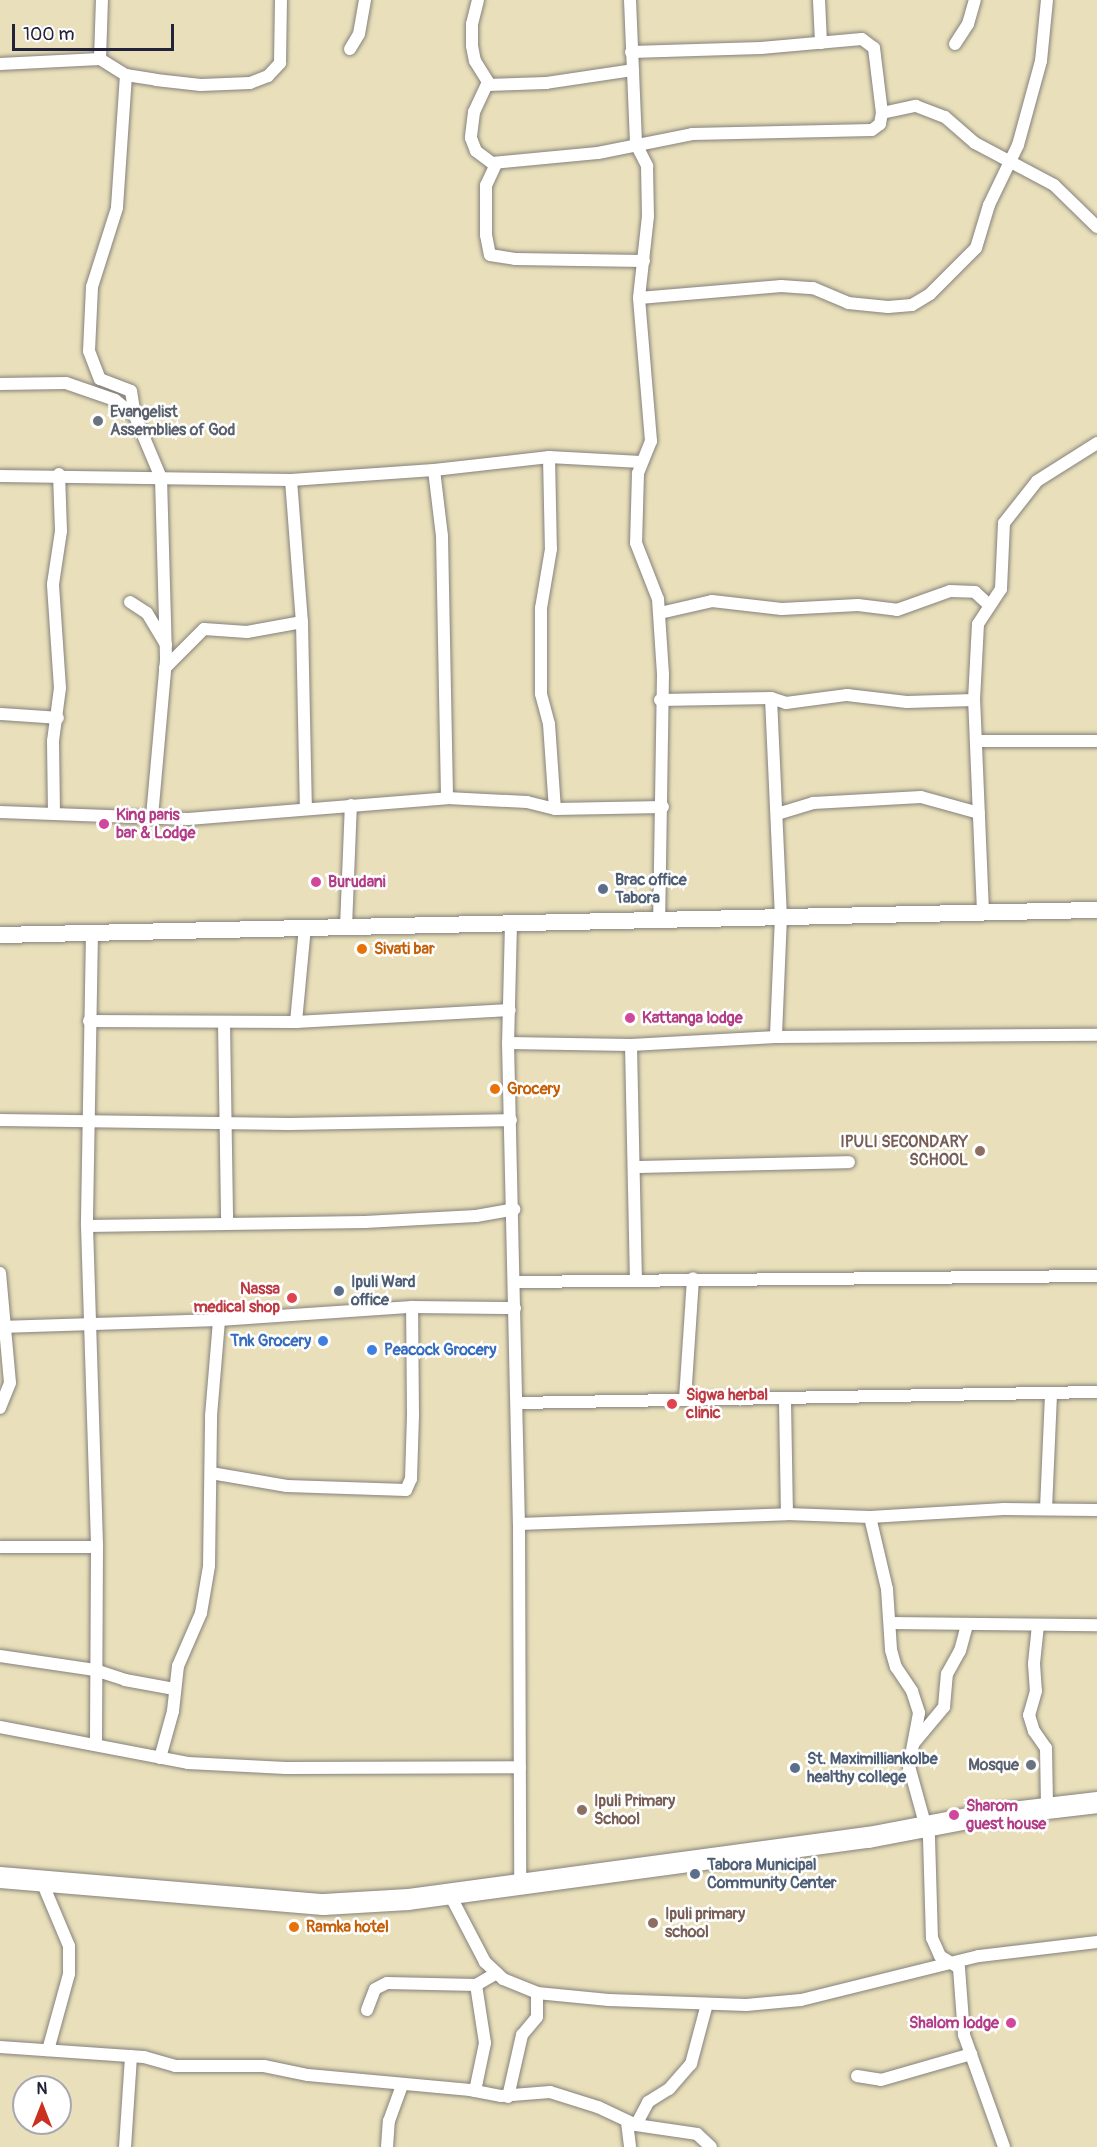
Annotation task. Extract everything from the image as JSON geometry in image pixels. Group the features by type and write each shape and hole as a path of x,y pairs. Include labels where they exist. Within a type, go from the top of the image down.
{"highway":[{"path":"0,1877 323,1904 450,1895 927,1826 1047,1806 1097,1802"}],"street":[{"path":"100,59 102,0"},
{"path":"0,64 100,59 126,75 210,85 250,83 268,76 280,63 280,0"},
{"path":"350,49 359,34 365,0"},
{"path":"478,0 472,46 475,61 487,77 487,85 474,112 471,138 479,155 496,164 598,153 636,144 724,132 872,130 880,124 882,113 871,44 862,39 631,52"},
{"path":"630,0 636,144 647,160 644,261 639,298 651,441 641,462 636,543 660,613 663,674 660,700 663,807 659,919"},
{"path":"819,0 821,43"},
{"path":"955,44 968,24 975,0"},
{"path":"639,298 781,286 813,288 854,304 912,305 930,294 976,248 1034,95 1047,0"},
{"path":"487,85 546,83 633,69"},
{"path":"126,75 117,208 92,287 89,351 100,379 131,391 135,416 161,478 165,668 152,818"},
{"path":"882,113 902,107 930,110 945,117 975,143 1010,159 1054,185 1097,227"},
{"path":"496,164 486,185 489,255 506,259 644,261"},
{"path":"0,384 66,383 115,400 135,416"},
{"path":"983,912 978,741 974,700 978,624 988,605 1001,589 1004,523 1037,481 1097,443"},
{"path":"0,476 59,474 291,480 434,470 549,457 641,462"},
{"path":"549,457 551,549 541,608 541,694 549,724 555,809"},
{"path":"434,470 442,536 447,798"},
{"path":"54,813 53,741 58,718 60,653 53,584 60,531 59,474"},
{"path":"291,480 302,622 306,809"},
{"path":"660,613 712,601 782,609 858,605 897,610 950,591 975,592 988,605"},
{"path":"130,602 147,613 165,645"},
{"path":"165,668 204,629 248,632 302,622"},
{"path":"660,700 771,698 786,703 847,695 907,702 974,700"},
{"path":"771,698 781,916 776,1037"},
{"path":"0,714 58,718"},
{"path":"978,741 1097,741"},
{"path":"777,814 813,803 921,797 979,813"},
{"path":"0,812 152,818 253,816 306,809 447,798 527,802 555,809 663,807"},
{"path":"346,927 351,805"},
{"path":"0,934 1097,910"},
{"path":"511,923 508,1043 514,1209 519,1524 520,1885"},
{"path":"296,1022 305,926"},
{"path":"92,932 86,1123 89,1325 97,1547 96,1743"},
{"path":"89,1022 296,1022 510,1010"},
{"path":"224,1023 227,1223"},
{"path":"508,1043 631,1045 776,1037 1097,1035"},
{"path":"631,1045 636,1278"},
{"path":"0,1120 86,1123 511,1120"},
{"path":"634,1167 849,1162"},
{"path":"87,1226 365,1222 476,1216 514,1209"},
{"path":"0,1273 2,1327 10,1383 0,1408"},
{"path":"515,1282 636,1278 1097,1276"},
{"path":"685,1399 693,1278"},
{"path":"2,1327 219,1320 412,1307 515,1308"},
{"path":"211,1473 286,1486 406,1490 411,1479 414,1414 412,1307"},
{"path":"160,1758 170,1726 178,1666 201,1612 211,1548 211,1416 219,1320"},
{"path":"517,1402 685,1399 785,1401 922,1393 1097,1392"},
{"path":"1046,1509 1051,1393"},
{"path":"785,1401 787,1514"},
{"path":"519,1524 787,1514 870,1517 1046,1509 1097,1510"},
{"path":"870,1517 883,1567 893,1660 912,1691 919,1713 909,1766 927,1826 933,1884 932,1938 940,1956 952,1962 961,1978 964,2035 1004,2147"},
{"path":"0,1548 97,1547"},
{"path":"890,1623 1097,1625"},
{"path":"1038,1624 1034,1664 1036,1691 1029,1715 1034,1731 1046,1748 1047,1806"},
{"path":"912,1746 944,1707 947,1674 960,1651 967,1625"},
{"path":"0,1656 95,1670 125,1680 174,1689"},
{"path":"0,1727 96,1743 160,1758 286,1768 520,1767"},
{"path":"42,1882 69,1946 69,1974 48,2050"},
{"path":"450,1895 485,1962 496,1973 537,1993 707,2004 801,2000 952,1962 1097,1942"},
{"path":"367,2010 375,1989 387,1983 476,1985 496,1973"},
{"path":"476,1985 485,2043 476,2091"},
{"path":"508,2097 522,2036 537,2017 537,1993"},
{"path":"630,2147 631,2124 648,2102 669,2090 691,2064 707,2004"},
{"path":"0,2046 131,2056 175,2066 264,2066 308,2076 476,2091 508,2097 535,2091 550,2092 598,2107 631,2124 694,2133 711,2147"},
{"path":"857,2076 881,2080 970,2054"},
{"path":"125,2147 131,2056"},
{"path":"387,2147 389,2121 402,2086"}],"place":[{"name":"Evangelist Assemblies of God","path":"98,421"},
{"name":"King paris bar & Lodge","path":"104,824"},
{"name":"Burudani","path":"316,882"},
{"name":"Brac office Tabora","path":"603,889"},
{"name":"Sivati bar","path":"362,949"},
{"name":"Kattanga lodge","path":"630,1018"},
{"name":"Grocery","path":"495,1089"},
{"name":"IPULI SECONDARY SCHOOL","path":"980,1151"},
{"name":"Ipuli Ward office","path":"339,1291"},
{"name":"Nassa medical shop","path":"292,1298"},
{"name":"Tnk Grocery","path":"323,1341"},
{"name":"Peacock Grocery","path":"372,1350"},
{"name":"Sigwa herbal clinic","path":"672,1404"},
{"name":"Mosque","path":"1031,1765"},
{"name":"St. Maximilliankolbe healthy college","path":"795,1768"},
{"name":"Ipuli Primary School","path":"582,1810"},
{"name":"Sharom guest house","path":"954,1815"},
{"name":"Tabora Municipal Community Center","path":"695,1874"},
{"name":"Ipuli primary school","path":"653,1923"},
{"name":"Ramka hotel","path":"294,1927"},
{"name":"Shalom lodge","path":"1011,2023"}]}
